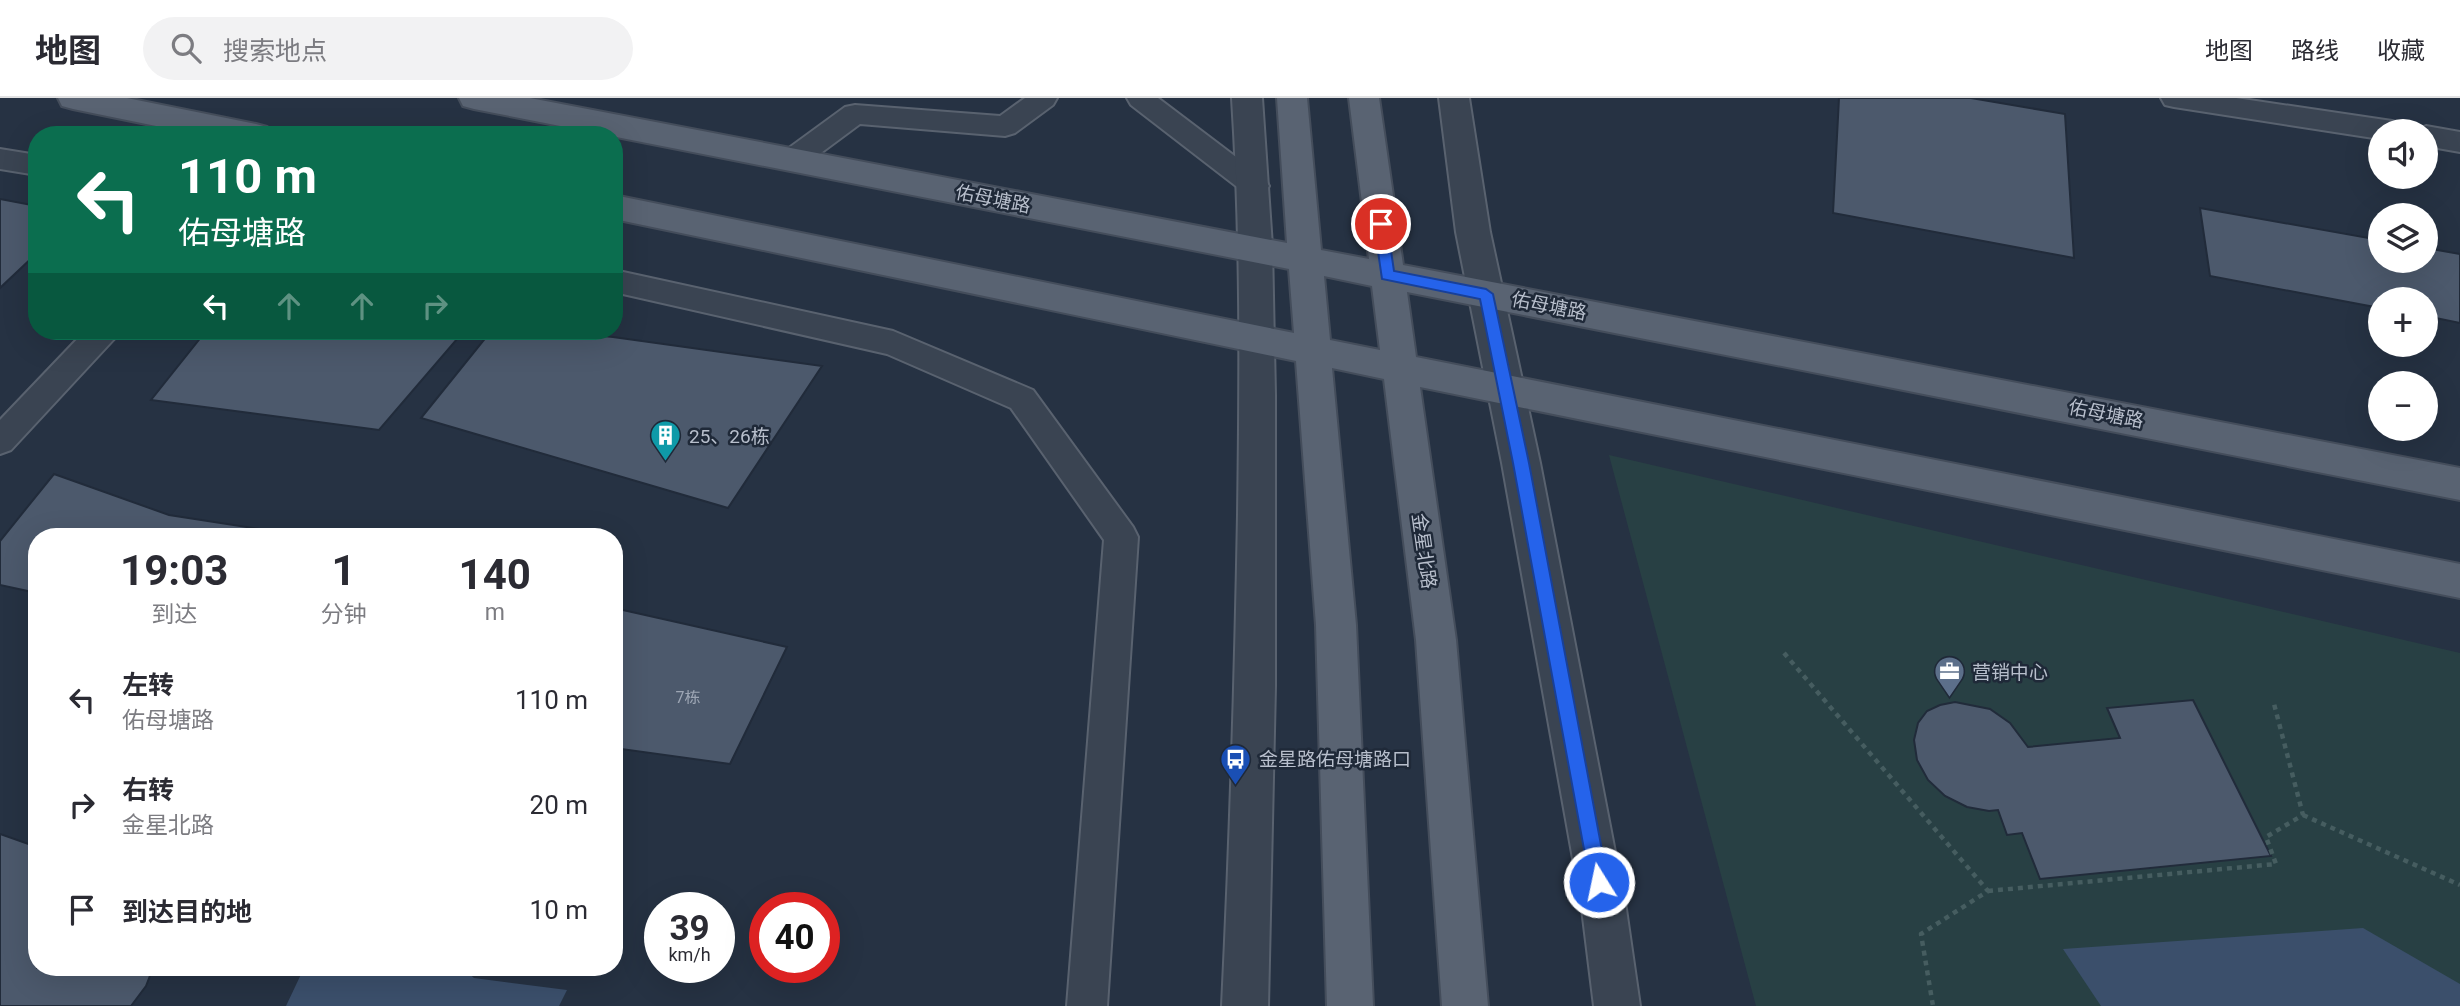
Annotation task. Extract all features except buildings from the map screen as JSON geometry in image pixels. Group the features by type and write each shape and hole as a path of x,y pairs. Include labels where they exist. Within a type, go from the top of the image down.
{"main road":[{"path":"73,98 211,126"},
{"name":"佑母塘路","path":"474,98 618,126"},
{"path":"1292,98 1336,625 1350,1006"},
{"name":"金星北路","path":"1364,98 1436,640 1465,1006"},
{"name":"佑母塘路","path":"623,127 2460,484"},
{"path":"623,208 1400,368 2460,581"}],"street":[{"path":"792,160 855,114 1005,126 1044,98"},
{"path":"1140,98 1255,186"},
{"path":"1245,1006 1256,742 1256,250 1255,186 1248,98"},
{"path":"1454,98 1473,232 1506,389 1604,908 1617,1006"},
{"path":"2174,98 2368,127"},
{"path":"2438,138 2460,142"},
{"path":"0,159 28,164"},
{"path":"623,283 893,343 1022,399 1121,537 1087,1006"},
{"path":"0,441 95,340"}],"path":[{"path":"1784,653 1988,891"},
{"path":"2273,700 2303,814"},
{"path":"1933,1006 1921,934 1988,891 2276,864 2266,836 2303,814"},
{"path":"2303,814 2460,885"}],"green space":[{"path":"1609,455 2460,653 2460,1006 1756,1006"}],"water":[{"path":"2363,928 2460,984 2460,1006 2101,1006 2063,949"},
{"path":"300,976 472,976 567,990 559,1006 286,1006"}],"place":[{"name":"25、26栋","path":"666,463"},
{"name":"营销中心","path":"1949,699"},
{"name":"金星路佑母塘路口","path":"1236,786"}],"route":[{"path":"1381,224 1387,275 1486,294 1521,463 1599,882"}]}
